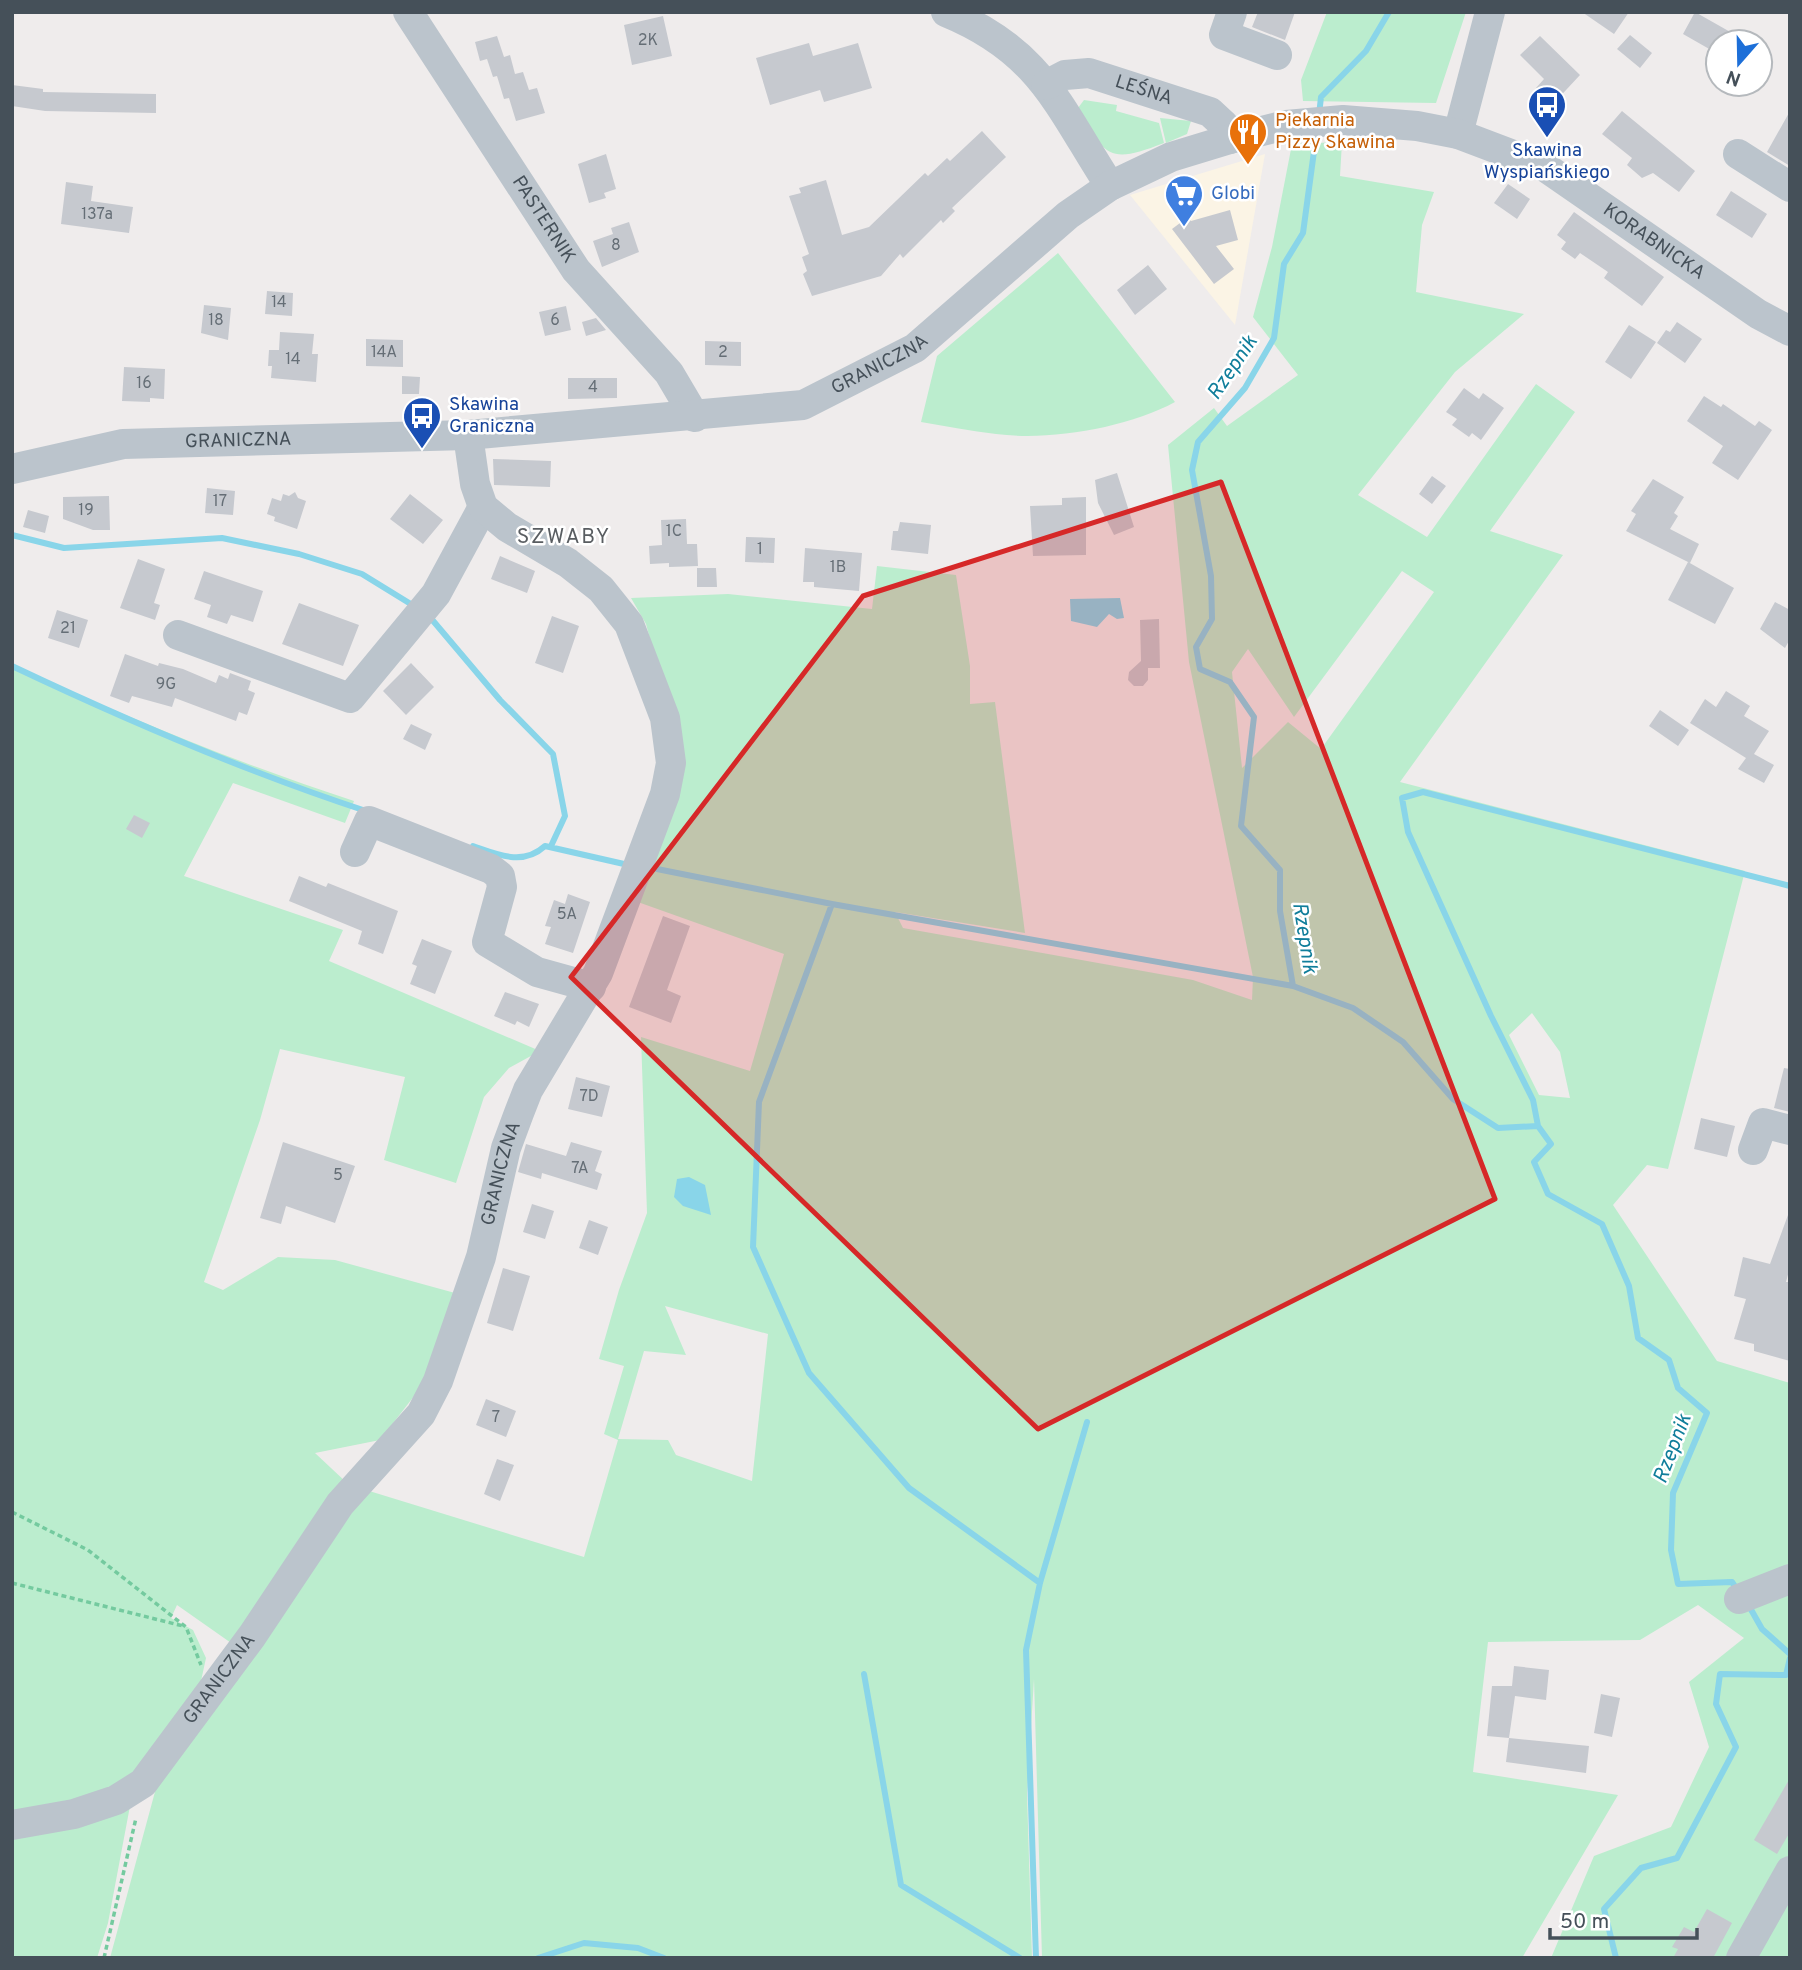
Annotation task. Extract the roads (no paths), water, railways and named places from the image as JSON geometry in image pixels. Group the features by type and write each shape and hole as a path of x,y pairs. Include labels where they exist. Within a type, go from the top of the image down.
{"street":[{"name":"PASTERNIK","path":"408,12 576,270 669,373 695,417"},
{"path":"946,12 1001,39 1031,66 1110,186"},
{"path":"1232,12 1224,36 1277,55"},
{"path":"1458,134 1490,12"},
{"name":"LEŚNA","path":"1046,85 1065,75 1089,73 1210,112 1224,125 1230,139"},
{"name":"KORABNICKA","path":"1230,139 1286,125 1343,120 1418,126 1458,134 1545,167 1572,183 1758,314 1790,331"},
{"name":"GRANICZNA","path":"12,469 122,444 468,435 695,417 803,405 915,348 1068,215 1110,186 1171,157 1230,139"},
{"path":"1738,154 1790,187"},
{"path":"178,635 350,698 436,594 483,507 475,484 468,435"},
{"name":"GRANICZNA","path":"12,1825 74,1814 116,1800 140,1796 340,1504 421,1414 438,1381 462,1315 481,1257 506,1148 528,1090 592,987 665,794 671,763 665,718 639,643 618,606 568,563 507,527 483,507"},
{"path":"355,852 369,821 491,869 500,876 502,887 486,942 537,972 592,987"},
{"path":"1753,1150 1763,1124 1790,1130"},
{"path":"1744,1597 1790,1579"},
{"path":"1741,1958 1790,1871"}],"water":[{"path":"1120,598 1124,618 1117,619 1109,614 1097,627 1071,621 1070,599"},
{"path":"689,1177 705,1185 711,1215 683,1206 674,1197 677,1179"}],"waterway":[{"name":"Rzepnik","path":"1319,115 1321,97 1366,51 1389,12"},
{"name":"Rzepnik","path":"1317,129 1303,233 1284,264 1274,338 1245,388 1198,442 1192,470 1211,576 1212,619 1196,647 1200,669 1230,682 1254,717 1241,826 1280,870 1280,911 1293,986 1353,1008 1403,1042 1453,1099 1498,1128 1538,1126 1551,1144 1534,1162 1548,1194 1602,1224 1629,1286 1638,1338 1669,1360 1678,1388 1707,1413 1673,1493 1671,1550 1678,1584 1732,1582 1738,1591"},
{"path":"12,535 64,548 222,538 299,554 362,574 414,606"},
{"path":"429,616 500,700 553,754 565,816 551,846"},
{"path":"12,666 187,744 366,811"},
{"path":"1538,1126 1533,1100 1491,1016 1408,832 1402,798 1423,792 1790,886"},
{"path":"473,846 510,857 528,856 545,846 624,864"},
{"path":"657,869 832,904 1293,986"},
{"path":"832,904 759,1102 753,1247 809,1373 909,1488 1040,1583"},
{"path":"1036,1958 1026,1650 1040,1583 1087,1422"},
{"name":"Rzepnik","path":"1749,1606 1762,1629 1790,1654"},
{"name":"Rzepnik","path":"1616,1958 1604,1909 1641,1868 1677,1858 1736,1747 1716,1704 1720,1674 1786,1675 1790,1658"},
{"path":"864,1674 901,1885 1020,1958"},
{"path":"538,1958 584,1943 638,1948 664,1958"}],"place":[{"name":"Skawina Wyspiańskiego","path":"1547,139"},
{"name":"Piekarnia Pizzy Skawina","path":"1248,166"},
{"name":"Globi","path":"1184,228"},
{"name":"Skawina Graniczna","path":"422,450"}],"district":[{"name":"SZWABY","path":"564,537"}]}
